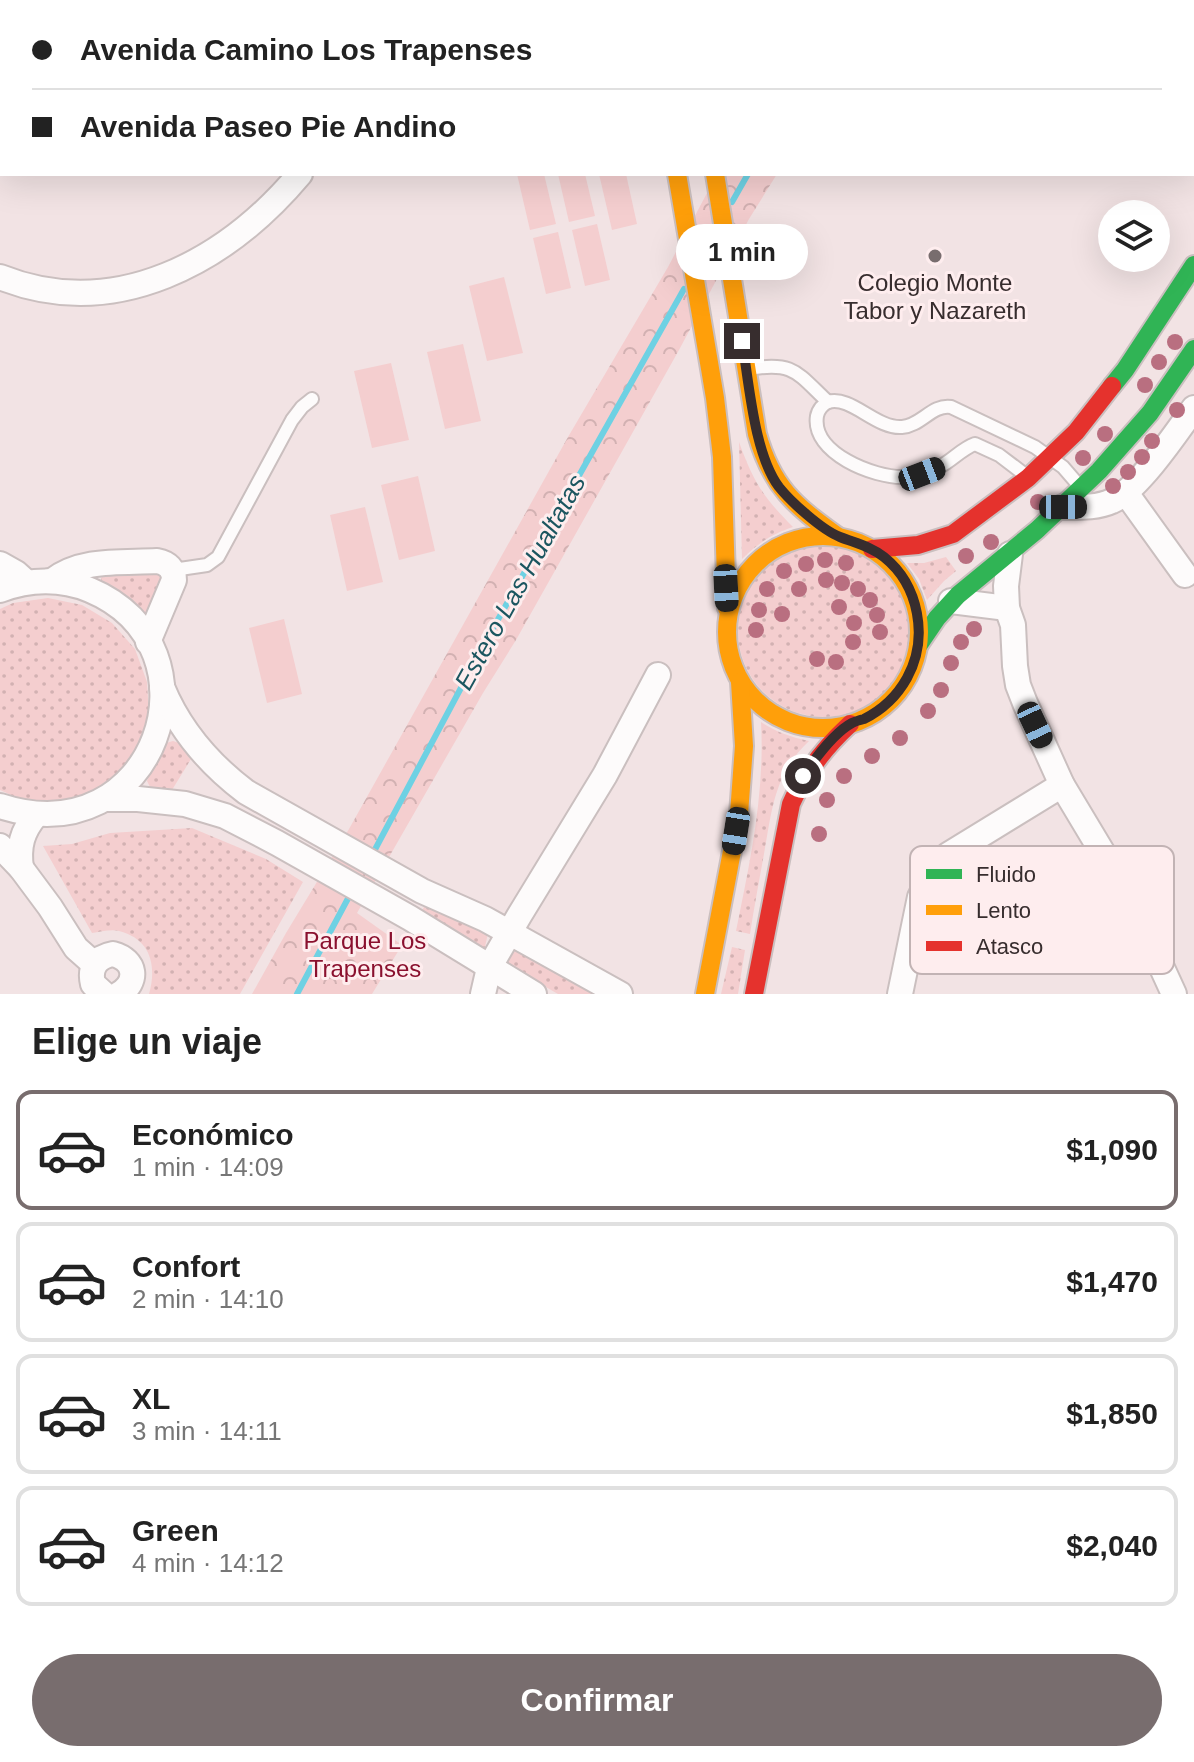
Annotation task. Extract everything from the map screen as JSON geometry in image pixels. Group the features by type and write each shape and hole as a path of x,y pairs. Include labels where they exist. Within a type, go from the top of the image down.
{"main road":[{"path":"677,176 722,457 729,656 749,694 788,721 819,728 850,724"},
{"path":"715,176 759,443 765,463 779,486 799,508 837,536"},
{"path":"872,549 918,545 953,534 1050,459 1076,432 1125,370 1194,265"},
{"path":"918,646 951,601 976,578 1010,554 1108,463 1145,421 1194,349"},
{"path":"727,615 737,587 766,554 807,536 837,536 861,543 894,567 910,591 919,618 918,646 909,676 879,710 850,724 820,753 803,776 791,804 754,994"},
{"path":"705,994 739,814 744,746 740,682"}],"street":[{"path":"0,277 27,286 70,293 131,288 161,279 229,240 273,203 298,176"},
{"path":"1063,507 1097,506 1126,493 1194,408"},
{"path":"1126,493 1185,575"},
{"path":"1010,554 1007,608 1014,632 1018,685 1062,785 1099,846"},
{"path":"52,581 70,569 93,564 164,562 173,570 174,580 148,642"},
{"path":"0,564 26,582"},
{"path":"0,590 26,582 52,581 69,583 101,595 128,615 148,642 162,687 160,720 150,751 130,778 105,799 71,812 36,815 0,806"},
{"path":"951,601 1007,608"},
{"path":"483,994 489,968 605,775 658,675"},
{"path":"162,687 182,727 210,762 246,792 422,891 510,932 620,994"},
{"path":"963,846 1062,785"},
{"path":"105,799 162,800 185,804 243,825 376,898 534,994"},
{"path":"21,868 23,835 36,815"},
{"path":"0,846 21,868 76,948 94,964"},
{"path":"900,994 910,942"},
{"path":"104,994 93,984 92,971 94,964 113,954 126,960 133,973 129,987 119,994"},
{"path":"1165,974 1174,994"}],"lane":[{"path":"747,369 767,366 787,368 798,373 828,402"},
{"path":"173,570 207,565 218,557 292,420 312,399"},
{"path":"980,422 975,444 940,467 905,477 870,472 845,459 827,445 819,430 817,417 821,406 828,402 841,402 884,425 898,428 911,426 944,406 963,412 1035,447 1073,477 1082,489"},
{"path":"975,444 999,455 1028,478"}],"green space":[{"path":"517,176 544,176 556,224 530,230"},
{"path":"558,176 585,176 595,216 569,222"},
{"path":"599,176 626,176 637,224 612,230"},
{"name":"Parque Los Trapenses","path":"716,176 776,176 516,640 357,913 402,945 372,994 252,994 349,829 568,437 668,267"},
{"path":"597,224 610,280 585,286 572,230"},
{"path":"558,232 571,288 546,294 533,238"},
{"path":"504,277 523,353 487,361 469,286"},
{"path":"463,344 481,421 445,429 427,352"},
{"path":"391,363 409,440 372,448 354,371"},
{"path":"739,442 760,488 793,527 766,540 742,559"},
{"path":"418,476 435,551 399,560 381,485"},
{"path":"365,507 383,582 347,591 330,515"},
{"path":"824,545 857,551 885,570 904,598 910,631 904,664 885,692 857,711 824,717 791,711 763,692 744,664 738,631 744,598 763,570 791,551"},
{"path":"946,557 956,571 927,600 919,579 907,563 924,563"},
{"path":"159,571 164,575 150,612 145,614 102,583 101,578 105,572"},
{"path":"48,598 82,605 112,623 135,649 147,682 149,716 139,749 117,773 87,796 53,803 22,800 0,790 0,609 13,603"},
{"path":"284,619 302,694 267,703 249,628"},
{"path":"761,722 784,734 809,741 788,766 776,793 750,934 736,931 759,801"},
{"path":"166,743 179,743 191,759 172,790 151,789 147,781 149,776"},
{"path":"192,828 266,859 303,882 240,994 149,994 152,973 145,947 119,931 92,933 43,846 72,844 110,833"},
{"path":"425,905 488,933 485,947 479,951 422,911"},
{"path":"732,947 745,950 738,994 721,994"},
{"path":"519,951 598,994 558,994 511,967 508,961 513,952"}],"waterway":[{"name":"Estero Las Hualtatas","path":"732,202 747,176"},
{"name":"Estero Las Hualtatas","path":"371,857 487,639 684,289"},
{"name":"Estero Las Hualtatas","path":"297,994 352,891"}],"traffic: fast":[{"path":"1112,386 1194,265"},
{"path":"918,646 958,595 1037,530 1099,471 1150,413 1194,349"}],"traffic: slow":[{"path":"677,176 722,457 727,608"},
{"path":"715,176 757,434 763,452 786,493 837,536"},
{"path":"823,536 860,543 891,564 912,595 919,632 912,669 891,700 860,721 823,728 786,721 755,700 734,669 727,632 734,595 755,564 786,543 823,536"},
{"path":"705,994 739,814 744,746 740,682"}],"traffic: jam":[{"path":"872,549 918,545 953,534 1028,478 1076,432 1112,386"},
{"path":"754,994 791,804 816,761 850,724"}],"place":[{"name":"Colegio Monte Tabor y Nazareth","path":"935,256"}],"route":[{"path":"742,341 757,434 772,476 810,518 837,536 861,543 884,557 903,578 919,618 915,661 901,689 879,710 850,724 820,753 803,776"}]}
